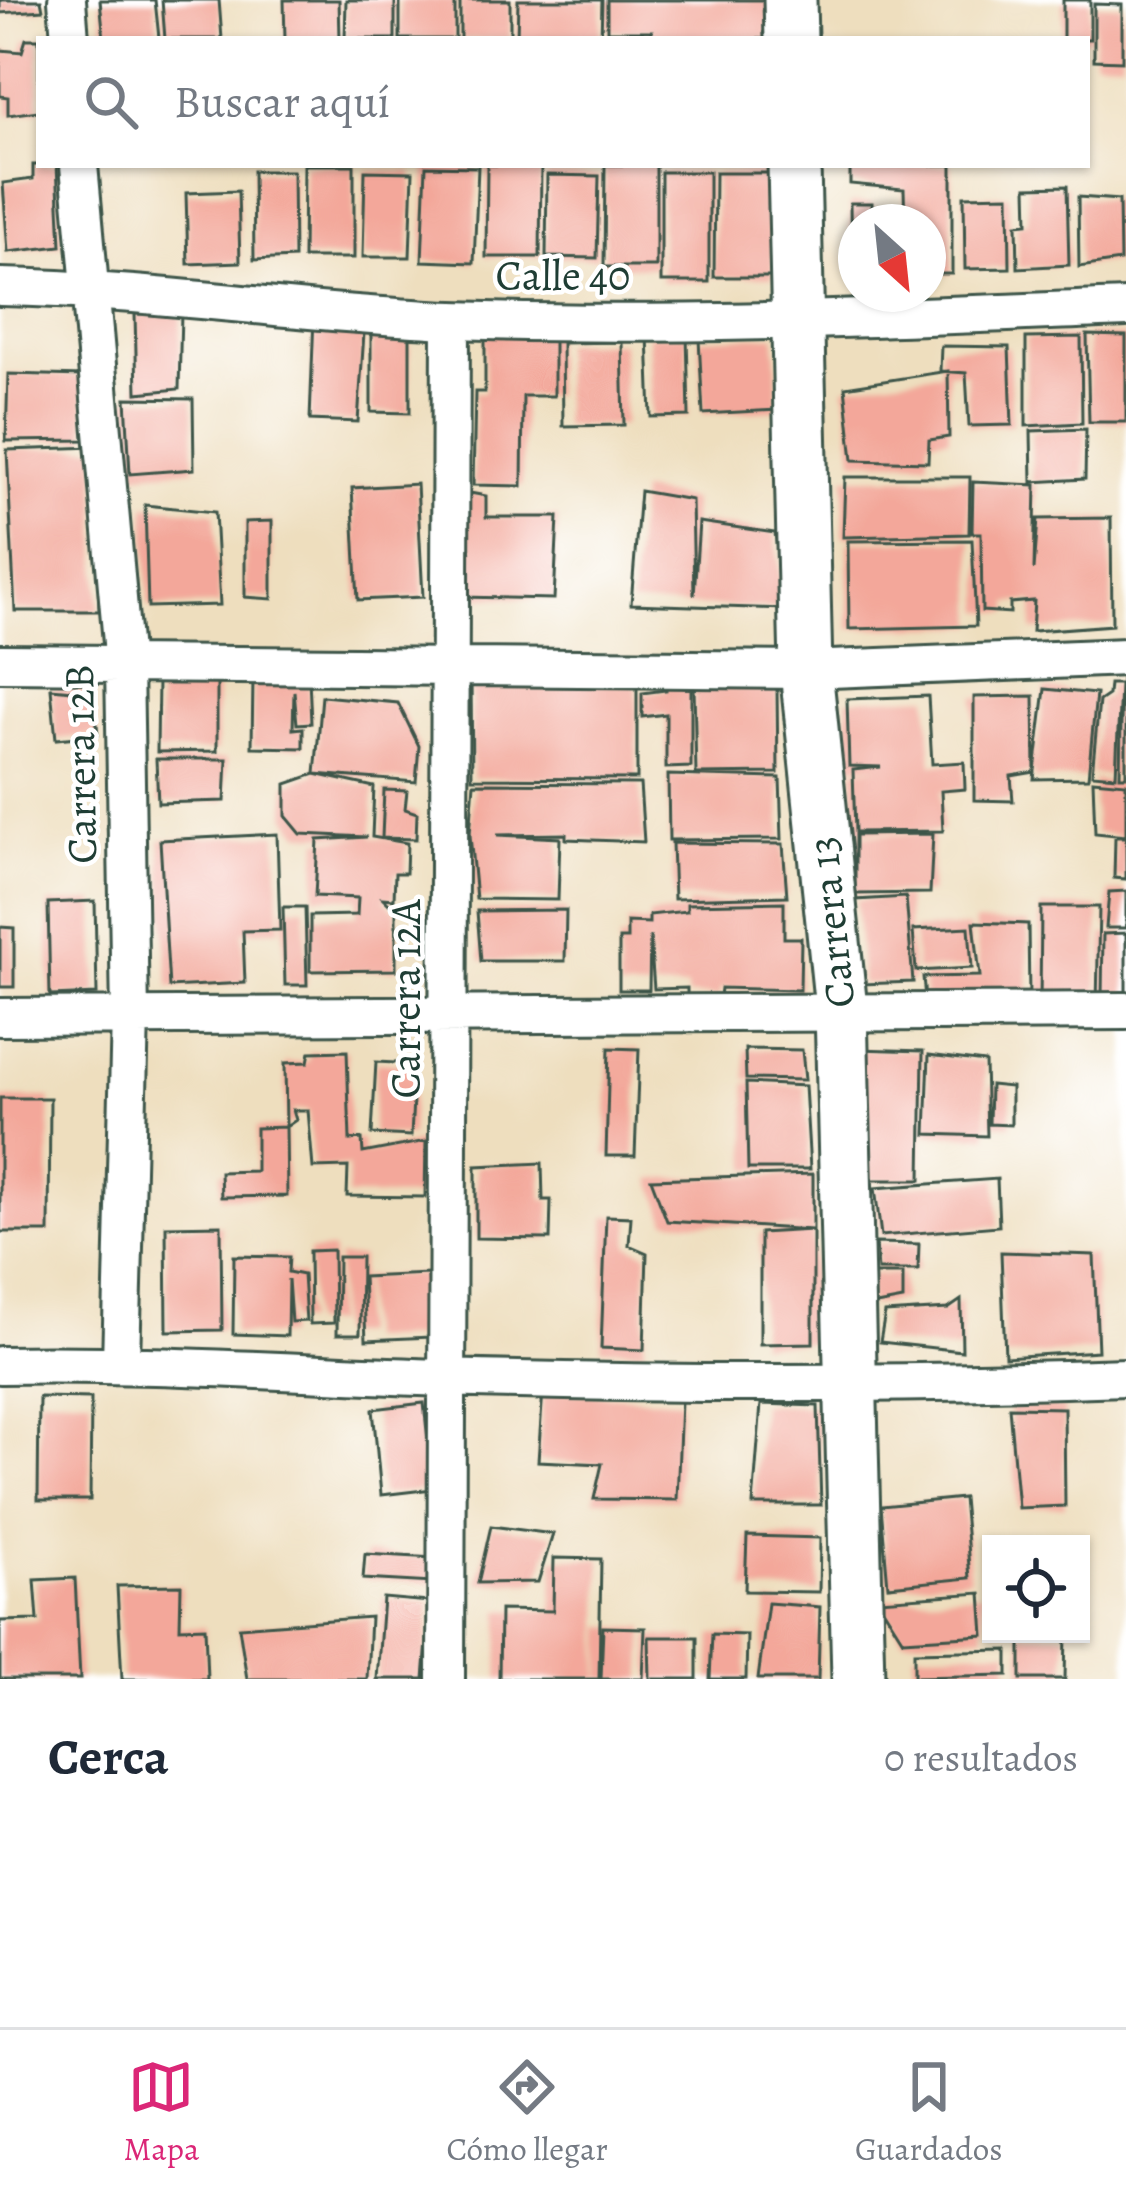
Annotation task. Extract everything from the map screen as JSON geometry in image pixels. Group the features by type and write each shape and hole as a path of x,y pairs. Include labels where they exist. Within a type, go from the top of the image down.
{"street":[{"path":"68,0 70,36"},
{"path":"790,0 791,36"},
{"name":"Carrera 12B","path":"79,168 124,665 130,1016 121,1362"},
{"name":"Carrera 13","path":"794,168 806,670 841,1010 858,1679"},
{"name":"Calle 40","path":"0,287 87,289 451,320 799,322 1126,308"},
{"name":"Carrera 12A","path":"446,1679 444,1378 452,1015 446,670 451,320"},
{"path":"0,663 806,670 1126,657"},
{"path":"0,1017 1126,1011"},
{"path":"0,1365 121,1362 444,1378 851,1387 1126,1377"}],"building":[{"path":"0,0 41,0 43,10 0,13"},
{"path":"100,0 155,0 159,36 104,36"},
{"path":"162,0 219,0 222,36 165,36"},
{"path":"284,0 339,0 340,36 285,36"},
{"path":"346,0 395,0 395,36 345,36"},
{"path":"400,0 455,0 455,36 400,36"},
{"path":"460,0 510,0 510,36 460,36"},
{"path":"518,0 602,0 601,36 517,36"},
{"path":"607,0 774,0 774,36 652,36 652,31 607,31"},
{"path":"1063,0 1090,0 1090,36 1063,36"},
{"path":"1094,4 1122,5 1122,61 1094,60"},
{"path":"26,39 36,39 36,111 8,115 8,97 0,96 0,50 22,52"},
{"path":"33,165 57,168 61,246 8,252 3,183 33,179"},
{"path":"304,168 354,168 354,258 303,258"},
{"path":"426,168 478,168 474,263 422,261"},
{"path":"487,168 541,168 540,257 486,257"},
{"path":"605,168 656,168 656,267 604,267"},
{"path":"850,168 952,168 952,274 946,274 946,204 904,204 904,189 850,184"},
{"path":"253,171 293,171 294,258 254,260"},
{"path":"365,171 413,172 410,257 363,257"},
{"path":"661,172 709,172 709,282 661,282"},
{"path":"715,173 774,173 773,277 714,277"},
{"path":"547,175 599,176 597,258 546,257"},
{"path":"1067,186 1069,265 1018,268 1017,224 1028,223 1027,187"},
{"path":"238,191 240,262 188,264 186,193"},
{"path":"1009,195 1010,268 965,269 964,196"},
{"path":"1078,197 1119,200 1120,261 1079,267"},
{"path":"181,313 179,389 137,393 135,314"},
{"path":"314,317 365,318 358,422 310,420"},
{"path":"371,326 410,326 410,413 371,412"},
{"path":"485,331 554,331 554,396 523,396 522,486 473,485 475,392 485,392"},
{"path":"687,334 689,416 651,417 648,335"},
{"path":"775,335 778,410 703,414 699,339"},
{"path":"1087,335 1126,336 1126,422 1089,422"},
{"path":"1081,337 1082,423 1026,426 1026,338"},
{"path":"622,342 624,425 563,426 562,343"},
{"path":"941,346 1009,347 1012,425 969,426 966,373 940,371"},
{"path":"948,371 949,437 929,440 928,462 853,460 845,387"},
{"path":"8,374 83,376 86,440 6,441"},
{"path":"126,398 193,399 194,469 130,474"},
{"path":"1086,429 1085,479 1032,482 1031,431"},
{"path":"96,447 99,611 15,611 7,450"},
{"path":"845,477 970,477 969,534 843,537"},
{"path":"973,482 1036,485 1034,570 1038,519 1111,518 1112,625 1032,631 1034,601 1010,603 1010,613 982,611 981,533 972,533"},
{"path":"417,484 423,597 358,600 352,488"},
{"path":"640,491 692,500 694,595 699,522 775,533 784,609 631,604"},
{"path":"465,492 486,496 486,517 558,517 554,599 460,597"},
{"path":"145,505 215,512 220,605 148,607"},
{"path":"272,521 272,599 245,597 245,522"},
{"path":"972,540 976,626 849,629 848,541"},
{"path":"1122,673 1126,673 1126,776 1120,776"},
{"path":"471,677 637,684 637,779 472,778"},
{"path":"253,678 309,678 311,723 297,724 294,691 293,729 303,728 303,748 252,747"},
{"path":"666,678 691,680 691,767 666,768 666,714 642,717 642,693 666,690"},
{"path":"158,680 217,680 217,751 157,752"},
{"path":"1109,684 1120,684 1116,776 1092,774 1099,701 1108,695"},
{"path":"694,687 777,688 778,773 696,774"},
{"path":"51,688 94,692 98,735 56,739"},
{"path":"1045,689 1096,694 1088,778 1034,779"},
{"path":"322,696 398,703 419,746 416,782 315,774"},
{"path":"928,696 932,764 964,762 965,789 941,791 943,831 855,832 853,770 881,767 849,766 847,699"},
{"path":"1034,696 1035,772 1011,776 1013,801 974,800 974,697"},
{"path":"156,759 227,759 225,801 158,803"},
{"path":"315,774 374,787 372,837 407,843 406,873 395,873 394,899 383,898 396,911 396,970 310,971 310,916 357,915 358,898 315,896 318,840 367,837 301,834 286,816 286,784"},
{"path":"668,775 780,778 782,839 669,840"},
{"path":"1093,780 1126,783 1126,836 1095,833"},
{"path":"474,783 640,784 644,842 566,839 566,834 497,835 560,838 558,900 476,899 470,835"},
{"path":"384,790 407,791 405,809 417,813 416,839 382,838"},
{"path":"277,834 280,930 243,931 245,983 169,987 160,840"},
{"path":"933,834 930,893 855,894 855,835"},
{"path":"1115,837 1126,837 1126,879 1114,878"},
{"path":"672,843 783,844 787,896 674,899"},
{"path":"1126,891 1126,928 1106,928 1109,892"},
{"path":"906,897 913,982 862,984 856,900"},
{"path":"95,901 97,994 50,996 48,903"},
{"path":"784,902 784,938 801,938 800,990 721,988 720,996 687,996 687,988 654,989 650,936 649,990 619,990 619,939 627,939 627,922 649,923 649,915 687,911 687,904"},
{"path":"283,907 305,907 307,985 285,985"},
{"path":"1041,907 1099,907 1097,1006 1040,1006"},
{"path":"566,910 565,961 481,961 477,911"},
{"path":"974,922 1028,924 1029,997 925,999 923,977 980,976"},
{"path":"0,927 14,928 14,987 0,987"},
{"path":"969,927 972,968 916,971 913,930"},
{"path":"1126,933 1126,998 1102,997 1103,934"},
{"path":"609,1048 639,1049 635,1156 606,1156"},
{"path":"745,1049 802,1050 805,1080 746,1079"},
{"path":"857,1049 923,1051 921,1180 860,1180"},
{"path":"347,1051 350,1140 362,1139 363,1153 426,1141 425,1197 347,1196 348,1167 313,1168 308,1110 293,1110 296,1120 286,1127 285,1063 308,1062 310,1052"},
{"path":"929,1055 985,1062 987,1136 926,1134"},
{"path":"376,1062 415,1064 411,1136 372,1134"},
{"path":"746,1083 805,1086 810,1169 748,1169"},
{"path":"990,1085 1011,1087 1011,1125 989,1124"},
{"path":"0,1098 50,1098 49,1232 0,1232"},
{"path":"286,1127 287,1196 221,1197 220,1172 256,1171 256,1128"},
{"path":"542,1163 543,1200 551,1200 550,1239 476,1238 476,1166"},
{"path":"813,1174 813,1343 760,1344 760,1233 812,1230 667,1221 651,1179"},
{"path":"997,1179 999,1226 881,1236 875,1188"},
{"path":"606,1216 631,1217 629,1245 647,1253 644,1350 601,1348"},
{"path":"221,1225 222,1330 167,1331 166,1226"},
{"path":"876,1243 919,1244 918,1270 878,1270"},
{"path":"333,1250 334,1323 310,1324 309,1251"},
{"path":"1001,1252 1094,1255 1098,1351 1005,1357"},
{"path":"234,1256 289,1257 288,1272 303,1275 306,1321 291,1322 288,1279 287,1336 233,1334"},
{"path":"338,1257 361,1257 360,1334 337,1334"},
{"path":"428,1274 431,1337 366,1340 363,1277"},
{"path":"864,1274 903,1274 903,1300 871,1306"},
{"path":"961,1300 962,1351 880,1342 885,1313 948,1309"},
{"path":"543,1390 681,1401 677,1500 594,1499 602,1464 538,1461"},
{"path":"39,1397 91,1398 90,1500 38,1500"},
{"path":"424,1403 433,1489 381,1495 373,1409"},
{"path":"761,1404 818,1406 821,1505 753,1505"},
{"path":"1009,1407 1064,1408 1065,1506 1018,1508"},
{"path":"963,1498 970,1578 888,1586 881,1506"},
{"path":"491,1526 553,1534 538,1582 478,1583"},
{"path":"747,1536 820,1538 819,1592 745,1591"},
{"path":"365,1554 434,1558 433,1583 363,1579"},
{"path":"554,1558 601,1559 599,1679 499,1679 500,1610 553,1611"},
{"path":"75,1578 80,1679 0,1679 0,1621 38,1620 35,1580"},
{"path":"181,1585 180,1628 205,1627 207,1679 122,1679 117,1586"},
{"path":"981,1593 982,1635 903,1640 878,1600"},
{"path":"383,1598 430,1602 424,1679 377,1679"},
{"path":"768,1603 820,1607 818,1679 758,1679"},
{"path":"370,1617 367,1679 247,1679 239,1627"},
{"path":"603,1627 645,1628 643,1679 601,1679"},
{"path":"712,1634 747,1635 746,1679 710,1679"},
{"path":"649,1637 697,1637 697,1679 650,1679"},
{"path":"1021,1643 1066,1643 1065,1679 1021,1679"},
{"path":"1008,1650 1008,1675 914,1677 914,1652"}]}
